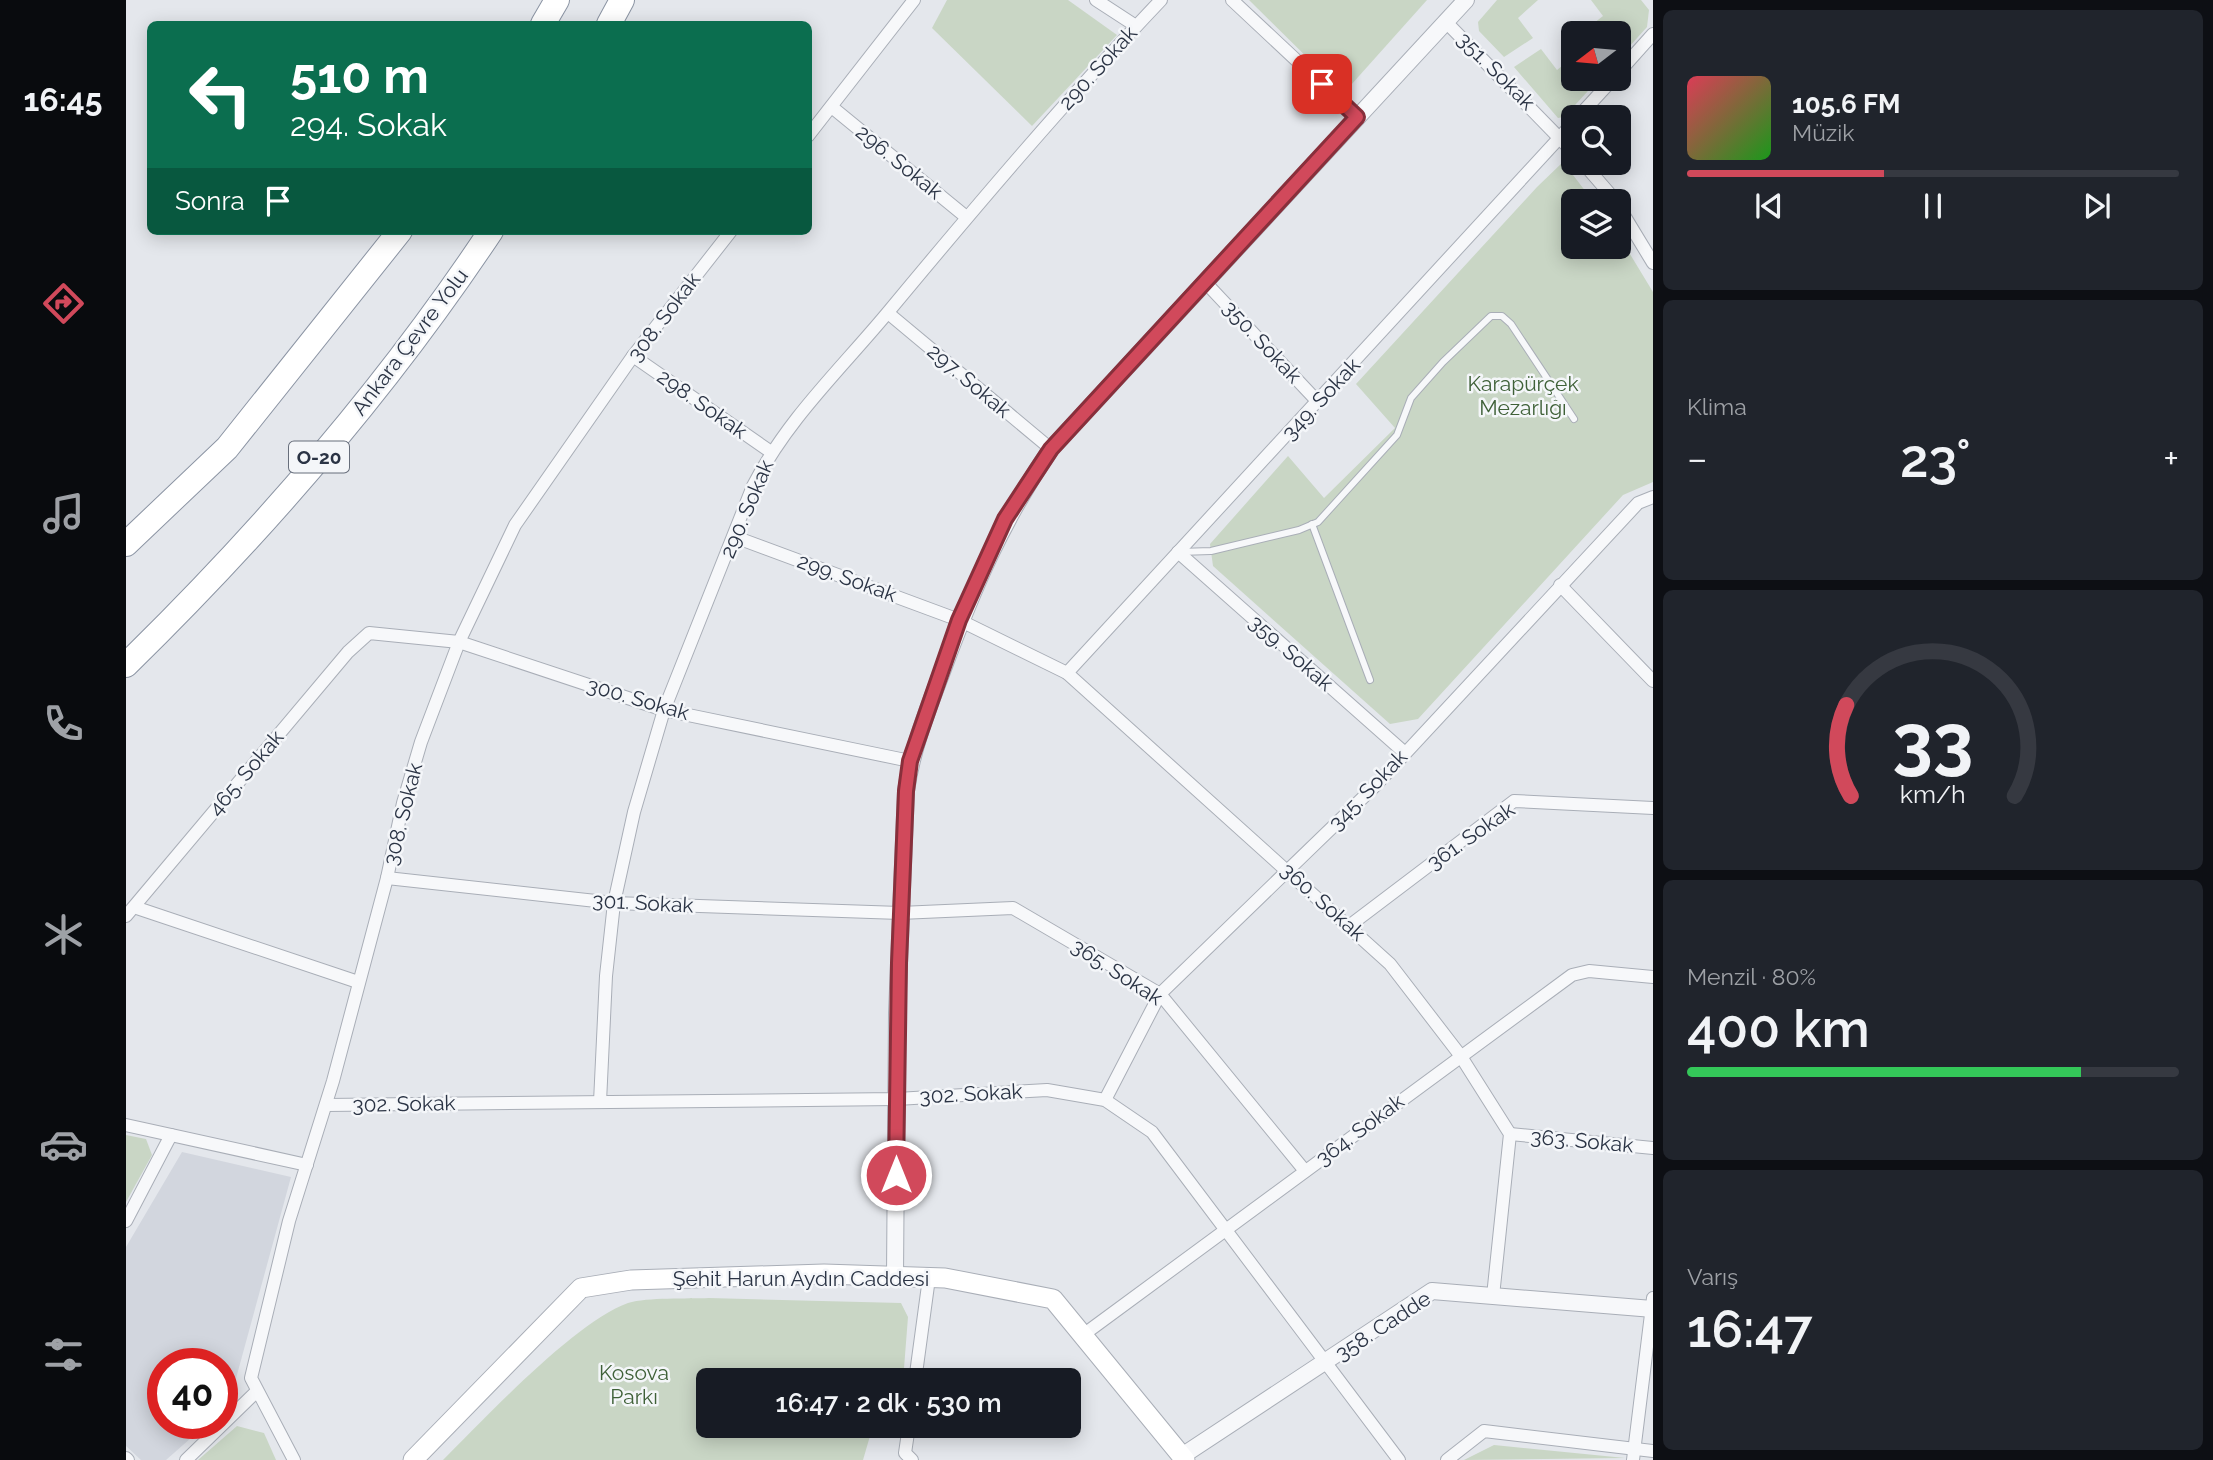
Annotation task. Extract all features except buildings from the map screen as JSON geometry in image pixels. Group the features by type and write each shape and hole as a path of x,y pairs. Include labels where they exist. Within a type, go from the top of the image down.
{"highway":[{"path":"545,21 557,0"},
{"path":"611,21 622,0"},
{"path":"126,544 227,448 397,235"},
{"name":"Ankara Çevre Yolu","path":"126,665 257,530 357,413 449,295 488,235"}],"main road":[{"name":"Şehit Harun Aydın Caddesi","path":"413,1460 581,1288 655,1279 824,1274 929,1278 1053,1299 1181,1459"}],"street":[{"path":"812,131 914,0"},
{"path":"1096,0 1136,26"},
{"name":"290. Sokak","path":"600,1102 606,976 614,903 634,812 664,710 735,537 753,486 771,452 799,413 888,313 965,216 1161,0"},
{"path":"1232,0 1357,117"},
{"path":"895,1277 900,913 902,848 910,761 959,620 1005,519 1051,449 1465,0"},
{"name":"351. Sokak","path":"1446,22 1560,137"},
{"path":"1631,59 1653,34"},
{"path":"1589,105 1602,91"},
{"name":"296. Sokak","path":"832,107 965,216"},
{"name":"349. Sokak","path":"1067,673 1560,137"},
{"path":"1593,175 1605,189"},
{"path":"1631,226 1653,263"},
{"name":"308. Sokak","path":"294,1460 251,1378 289,1221 326,1105 387,878 402,803 421,742 459,642 515,525 633,356 728,235"},
{"name":"350. Sokak","path":"1205,282 1318,402"},
{"name":"297. Sokak","path":"888,313 1051,449"},
{"name":"298. Sokak","path":"633,356 771,452"},
{"name":"345. Sokak","path":"1105,1100 1160,994 1405,753 1638,503 1653,497"},
{"name":"299. Sokak","path":"735,537 959,620"},
{"name":"359. Sokak","path":"1178,552 1405,753"},
{"path":"1560,585 1653,681"},
{"name":"360. Sokak","path":"959,620 1067,673 1390,964 1460,1055 1510,1134"},
{"name":"300. Sokak","path":"369,633 459,642 664,710 910,761"},
{"name":"465. Sokak","path":"130,912 348,652 369,633"},
{"name":"361. Sokak","path":"1349,926 1514,801 1653,808"},
{"name":"301. Sokak","path":"387,878 614,903 900,913"},
{"name":"365. Sokak","path":"900,913 1013,908 1160,994 1305,1171"},
{"path":"130,912 358,982"},
{"name":"364. Sokak","path":"1083,1335 1572,975 1590,971 1653,976"},
{"name":"302. Sokak","path":"326,1105 897,1099 1047,1090 1105,1100 1152,1132 1399,1460"},
{"path":"126,1125 307,1165"},
{"path":"1493,1296 1510,1134"},
{"name":"363. Sokak","path":"1510,1134 1653,1148"},
{"path":"126,1221 172,1135"},
{"path":"917,1368 929,1278"},
{"name":"358. Cadde","path":"1181,1459 1432,1291 1653,1305"},
{"path":"1635,1454 1653,1305"},
{"path":"186,1460 257,1391"},
{"path":"1447,1460 1484,1431 1635,1454 1653,1451"},
{"path":"907,1438 905,1453 912,1460"}],"lane":[{"path":"1178,552 1211,551 1312,524 1339,500 1396,435 1411,398 1443,362 1491,316 1502,316 1511,324 1574,419"},
{"path":"1312,524 1370,680"}],"shaded area":[{"path":"182,1152 291,1177 238,1371 238,1348 147,1348 147,1439 190,1439 166,1460 141,1460 126,1446 126,1247"}],"green space":[{"path":"947,0 1068,0 1117,35 1032,126 932,28"},
{"path":"1249,0 1427,0 1351,85 1334,84"},
{"path":"1497,0 1538,0 1518,18 1533,38 1504,57 1479,31 1478,22"},
{"path":"1591,0 1641,0 1649,10 1647,27 1631,45 1631,21 1597,21 1603,16"},
{"path":"1541,49 1557,70 1561,67 1561,91 1588,91 1575,105 1561,105 1561,118 1558,118 1514,67"},
{"name":"Karapürçek Mezarlığı","path":"1561,164 1561,175 1573,175 1584,189 1561,189 1561,259 1631,259 1631,256 1653,292 1653,482 1623,495 1418,719 1390,724 1213,566 1210,544 1288,456 1324,498 1395,428 1356,384"},
{"path":"126,1135 146,1139 152,1155 126,1202"},
{"name":"Kosova Parkı","path":"657,1299 901,1303 908,1317 904,1368 696,1368 696,1438 869,1438 863,1460 443,1460 531,1373 583,1329 628,1303"},
{"path":"238,1426 264,1433 276,1460 198,1460 222,1439 238,1439"},
{"path":"1494,1445 1625,1458 1464,1460"}],"route":[{"path":"896,1175 897,1013 906,791 910,761 959,620 1005,519 1051,449 1357,117 1322,84"}]}
